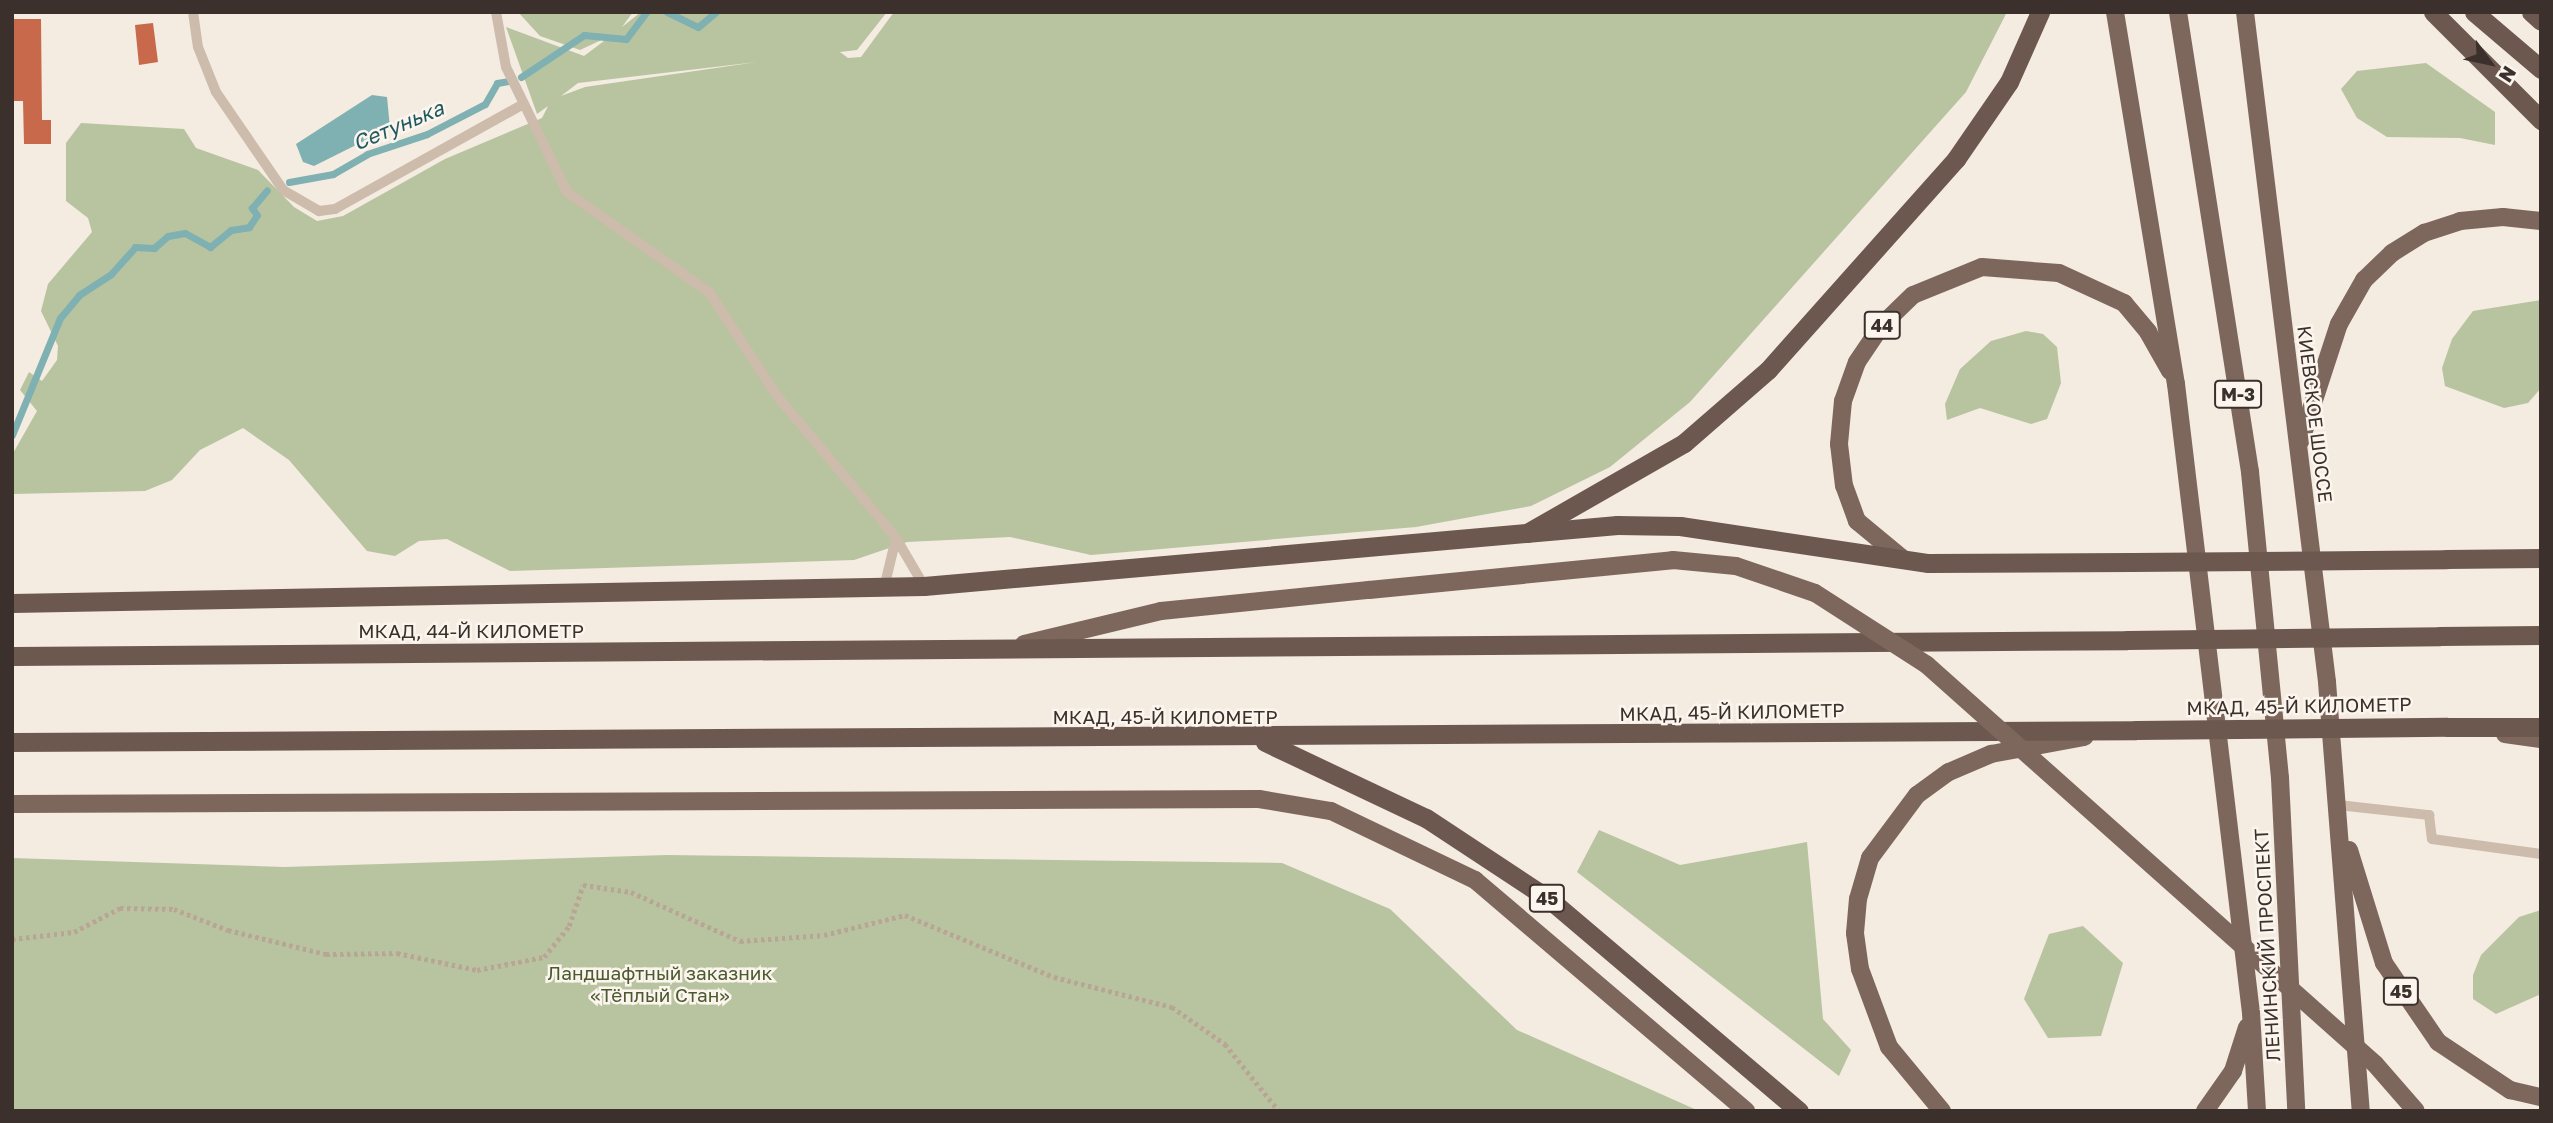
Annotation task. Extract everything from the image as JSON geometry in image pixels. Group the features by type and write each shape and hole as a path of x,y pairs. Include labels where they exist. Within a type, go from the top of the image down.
{"highway":[{"path":"1520,537 1684,443 1768,370 1956,159 2009,82 2040,12"},
{"path":"2432,12 2541,120"},
{"path":"2474,12 2541,69"},
{"path":"2530,12 2541,21"},
{"path":"12,603 884,588 1520,537 1617,524 1680,526 1903,559 2132,562 2541,558"},
{"path":"1004,649 2541,635"},
{"name":"МКАД, 44-Й КИЛОМЕТР","path":"12,656 1004,649"},
{"name":"МКАД, 45-Й КИЛОМЕТР","path":"12,743 1258,739 2541,727"},
{"name":"45","path":"1258,739 1426,818 1549,899 1799,1111"}],"main road":[{"path":"2115,12 2176,384 2251,1013 2257,1111"},
{"name":"ЛЕНИНСКИЙ ПРОСПЕКТ","path":"2178,12 2250,472 2280,778 2297,1111"},
{"name":"КИЕВСКОЕ ШОССЕ","path":"2245,12 2339,813"},
{"path":"2298,450 2339,324 2364,280 2392,253 2424,233 2460,221 2503,217 2541,221"},
{"name":"44","path":"1903,559 1857,521 1843,486 1839,444 1843,401 1857,362 1882,325 1913,295 1982,267 2059,272 2124,303 2148,331 2176,384"},
{"path":"1004,649 1161,611 1673,560 1736,566 1815,593 1927,665 2375,1064 2416,1111"},
{"path":"2452,727 2541,739"},
{"path":"1942,1111 1889,1047 1860,969 1857,900 1870,858 1917,795 1949,772 1991,754 2133,731"},
{"path":"12,804 1259,799 1331,811 1475,880 1746,1111"},
{"path":"2339,813 2361,1111"},
{"name":"45","path":"2339,813 2384,963 2414,1012 2438,1042 2473,1071 2510,1090 2541,1097"},
{"path":"2205,1111 2233,1071 2251,1013"}],"lane":[{"path":"193,12 198,47 216,92 283,190 319,211 335,209 524,104"},
{"path":"496,12 506,67 567,192 709,292 777,396 896,537 924,586"},
{"path":"884,588 896,537"},
{"path":"2339,813 2429,815 2432,839 2541,854"}],"path":[{"path":"12,939 74,932 120,908 174,909 228,930 326,954 397,953 477,970 544,957 569,926 583,885 631,892 740,941 824,935 905,915 1054,977 1172,1007 1225,1044 1279,1111"}],"green space":[{"path":"518,12 633,12 622,27 641,12 887,12 857,50 840,52 848,58 861,57 894,12 2007,12 1966,92 1690,402 1610,467 1531,506 1416,527 1091,555 1010,537 907,542 854,560 510,571 447,539 419,541 395,556 367,551 289,460 243,428 200,450 172,480 145,491 12,494 12,455 37,411 20,390 29,372 42,381 57,360 58,346 41,311 48,284 92,232 88,218 66,201 66,143 81,123 184,129 196,148 258,170 294,207 317,221 343,216 445,159 542,118 548,106 537,114 506,27 584,56 612,35 580,50 540,36","holes":["757,62 585,87 561,96 578,83"]},
{"path":"2426,63 2495,112 2495,145 2460,138 2387,137 2357,118 2341,89 2357,71"},
{"path":"2541,300 2541,388 2528,403 2504,408 2445,386 2442,368 2452,339 2473,311"},
{"path":"2026,331 2043,334 2057,347 2061,383 2047,419 2031,424 1980,408 1947,420 1945,404 1960,369 1991,341"},
{"path":"1599,830 1680,865 1807,842 1823,1019 1851,1050 1839,1076 1577,872"},
{"name":"Ландшафтный заказник «Тёплый Стан»","path":"667,855 1282,863 1390,909 1517,1030 1699,1111 12,1111 12,858 284,867"},
{"path":"2541,910 2541,994 2496,1014 2473,999 2473,975 2481,955 2519,917"},
{"path":"2083,926 2123,963 2101,1036 2048,1038 2024,999 2049,934"}],"water":[{"path":"372,95 387,97 390,128 314,166 303,162 296,144"}],"building":[{"path":"12,19 41,19 42,120 51,120 51,144 24,144 23,101 12,101"},
{"path":"153,23 158,62 139,65 135,25"}],"waterway":[{"name":"Сетунька","path":"521,77 584,35 626,39 646,12"},
{"name":"Сетунька","path":"667,12 698,27 716,12"},
{"name":"Сетунька","path":"289,182 333,174 367,154 427,134 485,104 497,83 508,81"},
{"name":"Сетунька","path":"12,435 60,318 79,295 111,274 135,247 154,248 168,236 185,233 210,247 231,230 249,227 257,215 252,208 267,190"}]}
